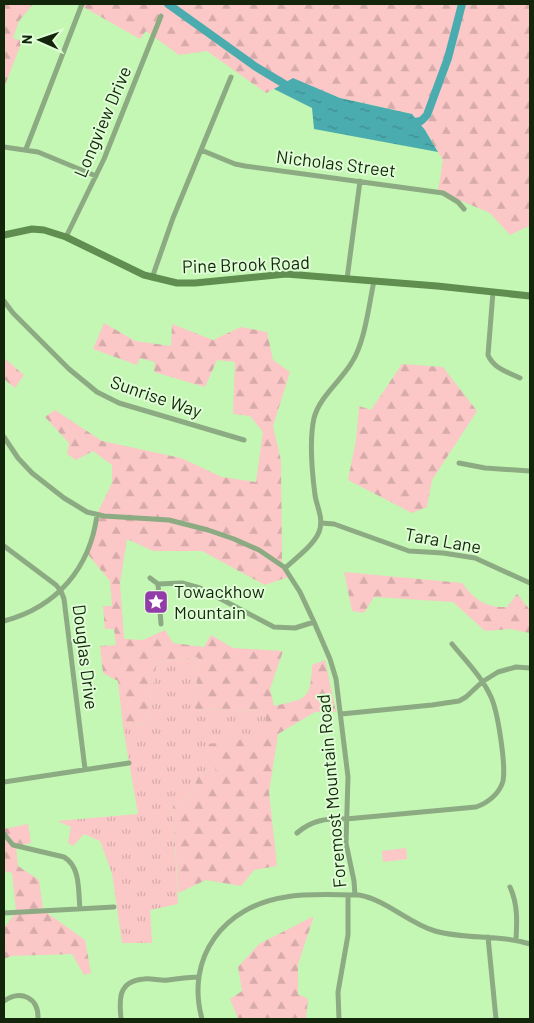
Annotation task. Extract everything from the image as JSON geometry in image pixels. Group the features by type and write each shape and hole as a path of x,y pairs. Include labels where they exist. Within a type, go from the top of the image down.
{"street":[{"path":"26,149 82,4"},
{"name":"Longview Drive","path":"66,237 104,159 161,16"},
{"path":"152,278 173,218 231,77"},
{"path":"4,146 26,149 57,159 96,176"},
{"name":"Nicholas Street","path":"200,150 245,166 442,193 454,198 464,209"},
{"path":"348,279 360,181"},
{"name":"Pine Brook Road","path":"4,236 38,229 66,237 152,278 186,283 271,275 374,281 530,296"},
{"path":"285,568 313,542 319,531 321,523 315,495 311,446 314,419 321,402 346,371 357,352 374,281"},
{"path":"493,292 488,355 497,367 520,378"},
{"name":"Sunrise Way","path":"4,301 69,369 97,392 119,403 244,440"},
{"name":"Foremost Mountain Road","path":"4,437 18,458 32,473 64,498 87,512 97,515 154,518 201,528 259,550 278,561 285,568 300,592 333,667 341,714 348,777 346,843 355,895"},
{"path":"459,463 485,468 530,471"},
{"path":"4,620 24,614 54,598 61,591 88,551 94,534 97,515"},
{"name":"Tara Lane","path":"321,523 334,524 409,551 443,553 475,558 530,583"},
{"name":"Douglas Drive","path":"4,546 56,585 64,599 85,769"},
{"path":"150,578 158,584 182,583 200,588 274,627 295,628 314,622"},
{"path":"158,584 161,624"},
{"path":"297,833 312,822 327,819 346,819 476,807 494,796 503,782 504,771 498,717 492,698 482,682 452,644"},
{"path":"341,714 459,701 482,682 504,669 516,667 530,668"},
{"path":"4,782 129,763"},
{"path":"4,834 13,845 64,857 69,860 76,870 80,909"},
{"path":"510,887 514,897 517,923 516,940"},
{"name":"Foremost Mountain Road","path":"339,1019 338,992 348,935 348,896"},
{"path":"202,1019 199,977 203,959 210,942 226,924 246,910 284,897 367,896 378,900 432,930 450,934 516,940 530,944"},
{"path":"4,913 114,907"},
{"path":"488,937 496,1019"},
{"path":"122,1019 120,996 124,987 132,982 146,978 169,980 199,977"},
{"path":"4,1002 15,996 30,999 38,1007 38,1019"}],"green space":[{"path":"4,4 33,4 19,21 13,38 22,41 4,88"},
{"path":"78,4 530,4 530,228 529,226 510,235 490,213 438,191 443,160 425,130 412,114 340,98 293,79 266,93 207,51 179,55 146,31 140,39"},
{"path":"104,323 135,341 171,346 172,324 213,340 241,327 267,332 273,360 290,372 273,426 281,461 282,562 291,576 265,585 202,551 153,551 127,539 120,583 124,639 143,640 165,630 173,643 204,647 211,635 233,648 283,651 270,689 274,706 293,702 305,696 310,685 312,665 325,660 336,712 315,712 278,734 269,792 277,866 254,870 241,886 206,880 178,893 173,805 190,796 199,775 216,772 208,744 266,736 266,711 195,709 198,657 157,662 146,723 123,727 118,681 103,673 100,646 116,645 114,629 105,629 103,606 112,606 110,581 86,552 97,514 112,483 112,465 93,451 76,460 67,454 69,443 45,417 55,410 102,441 181,458 222,477 256,482 263,432 250,416 233,414 235,362 217,360 205,387 154,372 155,362 140,358 137,365 93,349"},
{"path":"4,358 24,375 15,388 4,379"},
{"path":"402,364 443,367 477,411 432,480 427,507 412,513 348,480 356,440 359,406 371,410"},
{"path":"344,572 462,583 476,598 486,604 499,607 507,607 517,594 530,610 530,633 510,629 485,631 453,602 374,597 364,613 352,611"},
{"path":"198,657 195,709 266,711 266,736 216,772 199,775 190,796 173,805 178,904 150,910 152,943 122,943 112,873 100,841 84,834 73,846 68,843 71,827 57,821 138,814 123,727 146,723 157,662"},
{"path":"28,824 31,843 16,846 18,866 39,880 43,910 85,940 91,973 84,975 72,954 11,956 4,959 4,928 16,912 12,873 4,871 4,829"},
{"path":"406,848 407,859 383,862 382,851"},
{"path":"314,916 298,964 298,994 308,999 306,1019 238,1019 230,999 242,991 238,967 259,944"}],"water":[{"path":"293,78 340,98 412,114 425,130 438,152 314,129 312,108 274,89"}],"waterway":[{"path":"168,4 256,67 291,88"},
{"path":"408,123 421,121 427,115 448,58 462,4"}],"place":[{"name":"Towackhow Mountain","path":"156,602"}]}
